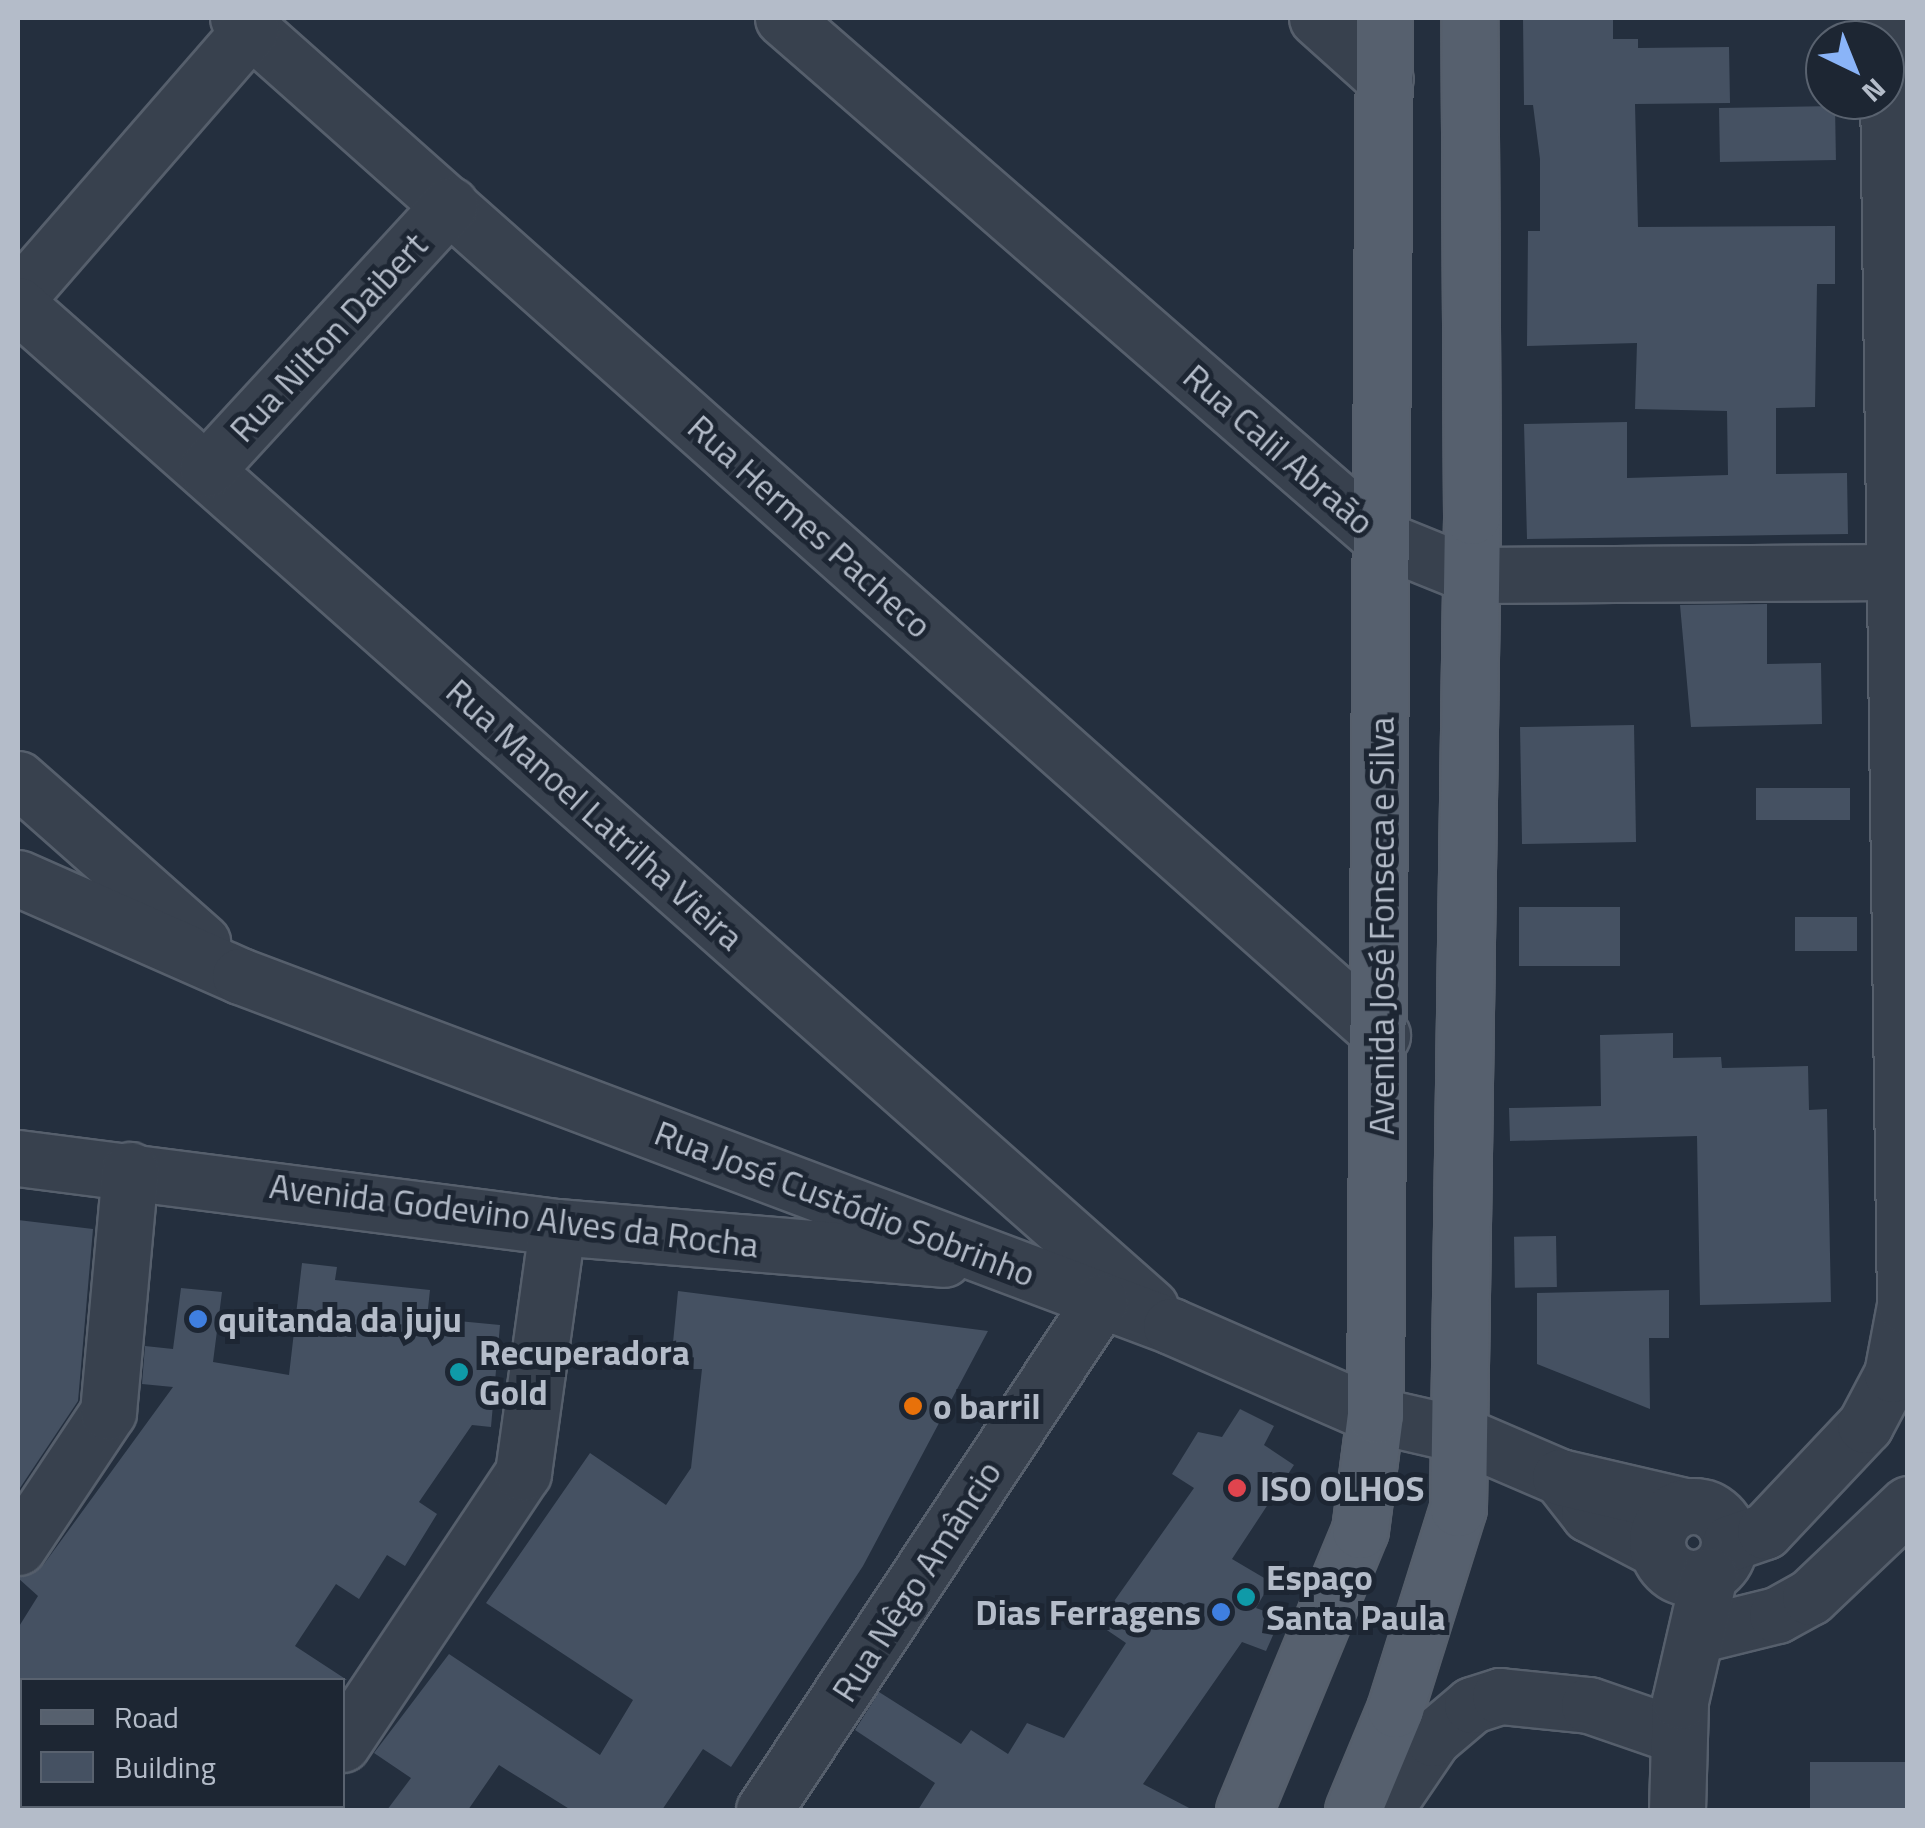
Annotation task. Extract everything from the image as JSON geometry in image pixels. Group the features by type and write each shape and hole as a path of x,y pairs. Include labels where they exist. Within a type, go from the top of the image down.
{"main road":[{"name":"Avenida José Fonseca e Silva","path":"1244,1810 1360,1530 1374,1414 1382,1035 1384,18"},
{"path":"1353,1810 1395,1708 1458,1508 1471,576 1469,18"}],"street":[{"name":"Rua Calil Abraão","path":"784,18 1382,540 1471,576 1895,572"},
{"path":"1317,18 1385,79"},
{"path":"1694,1548 1765,1532 1865,1425 1892,1374 1905,1305 1887,18"},
{"path":"18,297 245,23"},
{"name":"Rua Hermes Pacheco","path":"245,23 1382,1035"},
{"name":"Rua Nilton Daibert","path":"207,469 450,205"},
{"name":"Rua Manoel Latrilha Vieira","path":"18,305 1171,1326"},
{"path":"18,778 240,976"},
{"name":"Rua José Custódio Sobrinho","path":"18,878 240,976 1171,1326 1374,1414 1462,1436 1560,1477 1589,1514 1694,1548"},
{"name":"Avenida Godevino Alves da Rocha","path":"18,1158 556,1227 1012,1265"},
{"path":"18,1547 108,1412 130,1170"},
{"path":"345,1740 523,1473 556,1227"},
{"name":"Rua Nêgo Amâncio","path":"764,1810 1100,1302"},
{"path":"1700,1634 1777,1615 1810,1598 1908,1504"},
{"path":"1677,1810 1680,1719 1700,1634 1694,1548"},
{"path":"1680,1719 1667,1672 1694,1548"},
{"path":"1384,1810 1433,1738 1472,1705 1500,1696 1589,1704 1680,1719"}],"building":[{"path":"1523,18 1613,18 1613,39 1638,39 1638,48 1729,47 1730,103 1635,104 1638,227 1835,226 1835,284 1817,284 1815,407 1776,408 1776,474 1847,473 1848,534 1527,539 1524,424 1627,422 1627,478 1728,475 1727,411 1635,409 1637,343 1527,346 1528,231 1540,231 1540,159 1533,105 1524,105"},
{"path":"1805,107 1805,120 1835,120 1836,160 1720,162 1719,108"},
{"path":"1767,604 1767,664 1821,663 1822,724 1691,727 1680,605"},
{"path":"1634,725 1636,842 1522,844 1520,727"},
{"path":"1756,788 1850,788 1850,820 1756,820"},
{"path":"1519,907 1620,907 1620,966 1519,966"},
{"path":"1795,917 1857,917 1857,951 1795,951"},
{"path":"1673,1033 1673,1058 1721,1057 1722,1068 1808,1066 1809,1110 1827,1109 1831,1302 1700,1305 1697,1136 1510,1141 1509,1108 1601,1106 1600,1035"},
{"path":"18,1220 93,1229 78,1401 18,1491"},
{"path":"1556,1236 1557,1287 1515,1288 1514,1237"},
{"path":"302,1263 337,1267 335,1280 430,1290 427,1318 500,1325 491,1427 472,1425 419,1502 437,1514 405,1566 387,1555 359,1599 336,1584 295,1646 344,1678 18,1680 18,1628 38,1596 18,1578 44,1564 173,1387 142,1384 145,1346 173,1349 181,1288 222,1292 213,1362 289,1375"},
{"path":"1669,1290 1669,1338 1649,1338 1650,1409 1537,1364 1537,1293"},
{"path":"678,1291 988,1331 863,1566 731,1767 703,1749 662,1810 571,1810 499,1765 468,1810 387,1810 411,1778 374,1753 449,1654 600,1755 633,1700 486,1603 590,1453 666,1505 691,1468 702,1369 692,1369 692,1355 672,1353"},
{"path":"1240,1409 1274,1426 1264,1445 1294,1465 1232,1559 1271,1582 1256,1608 1281,1617 1266,1651 1242,1642 1143,1784 1193,1810 918,1810 935,1783 855,1730 879,1692 961,1744 971,1730 1008,1754 1027,1723 1064,1738 1126,1643 1098,1624 1194,1488 1172,1474 1198,1432 1222,1437"},
{"path":"1810,1762 1908,1762 1908,1810 1810,1810"}],"place":[{"name":"quitanda da juju","path":"198,1319"},
{"name":"Recuperadora Gold","path":"459,1372"},
{"name":"o barril","path":"913,1406"},
{"name":"ISO OLHOS","path":"1237,1488"},
{"name":"Espaço Santa Paula","path":"1246,1597"},
{"name":"Dias Ferragens","path":"1221,1612"}]}
